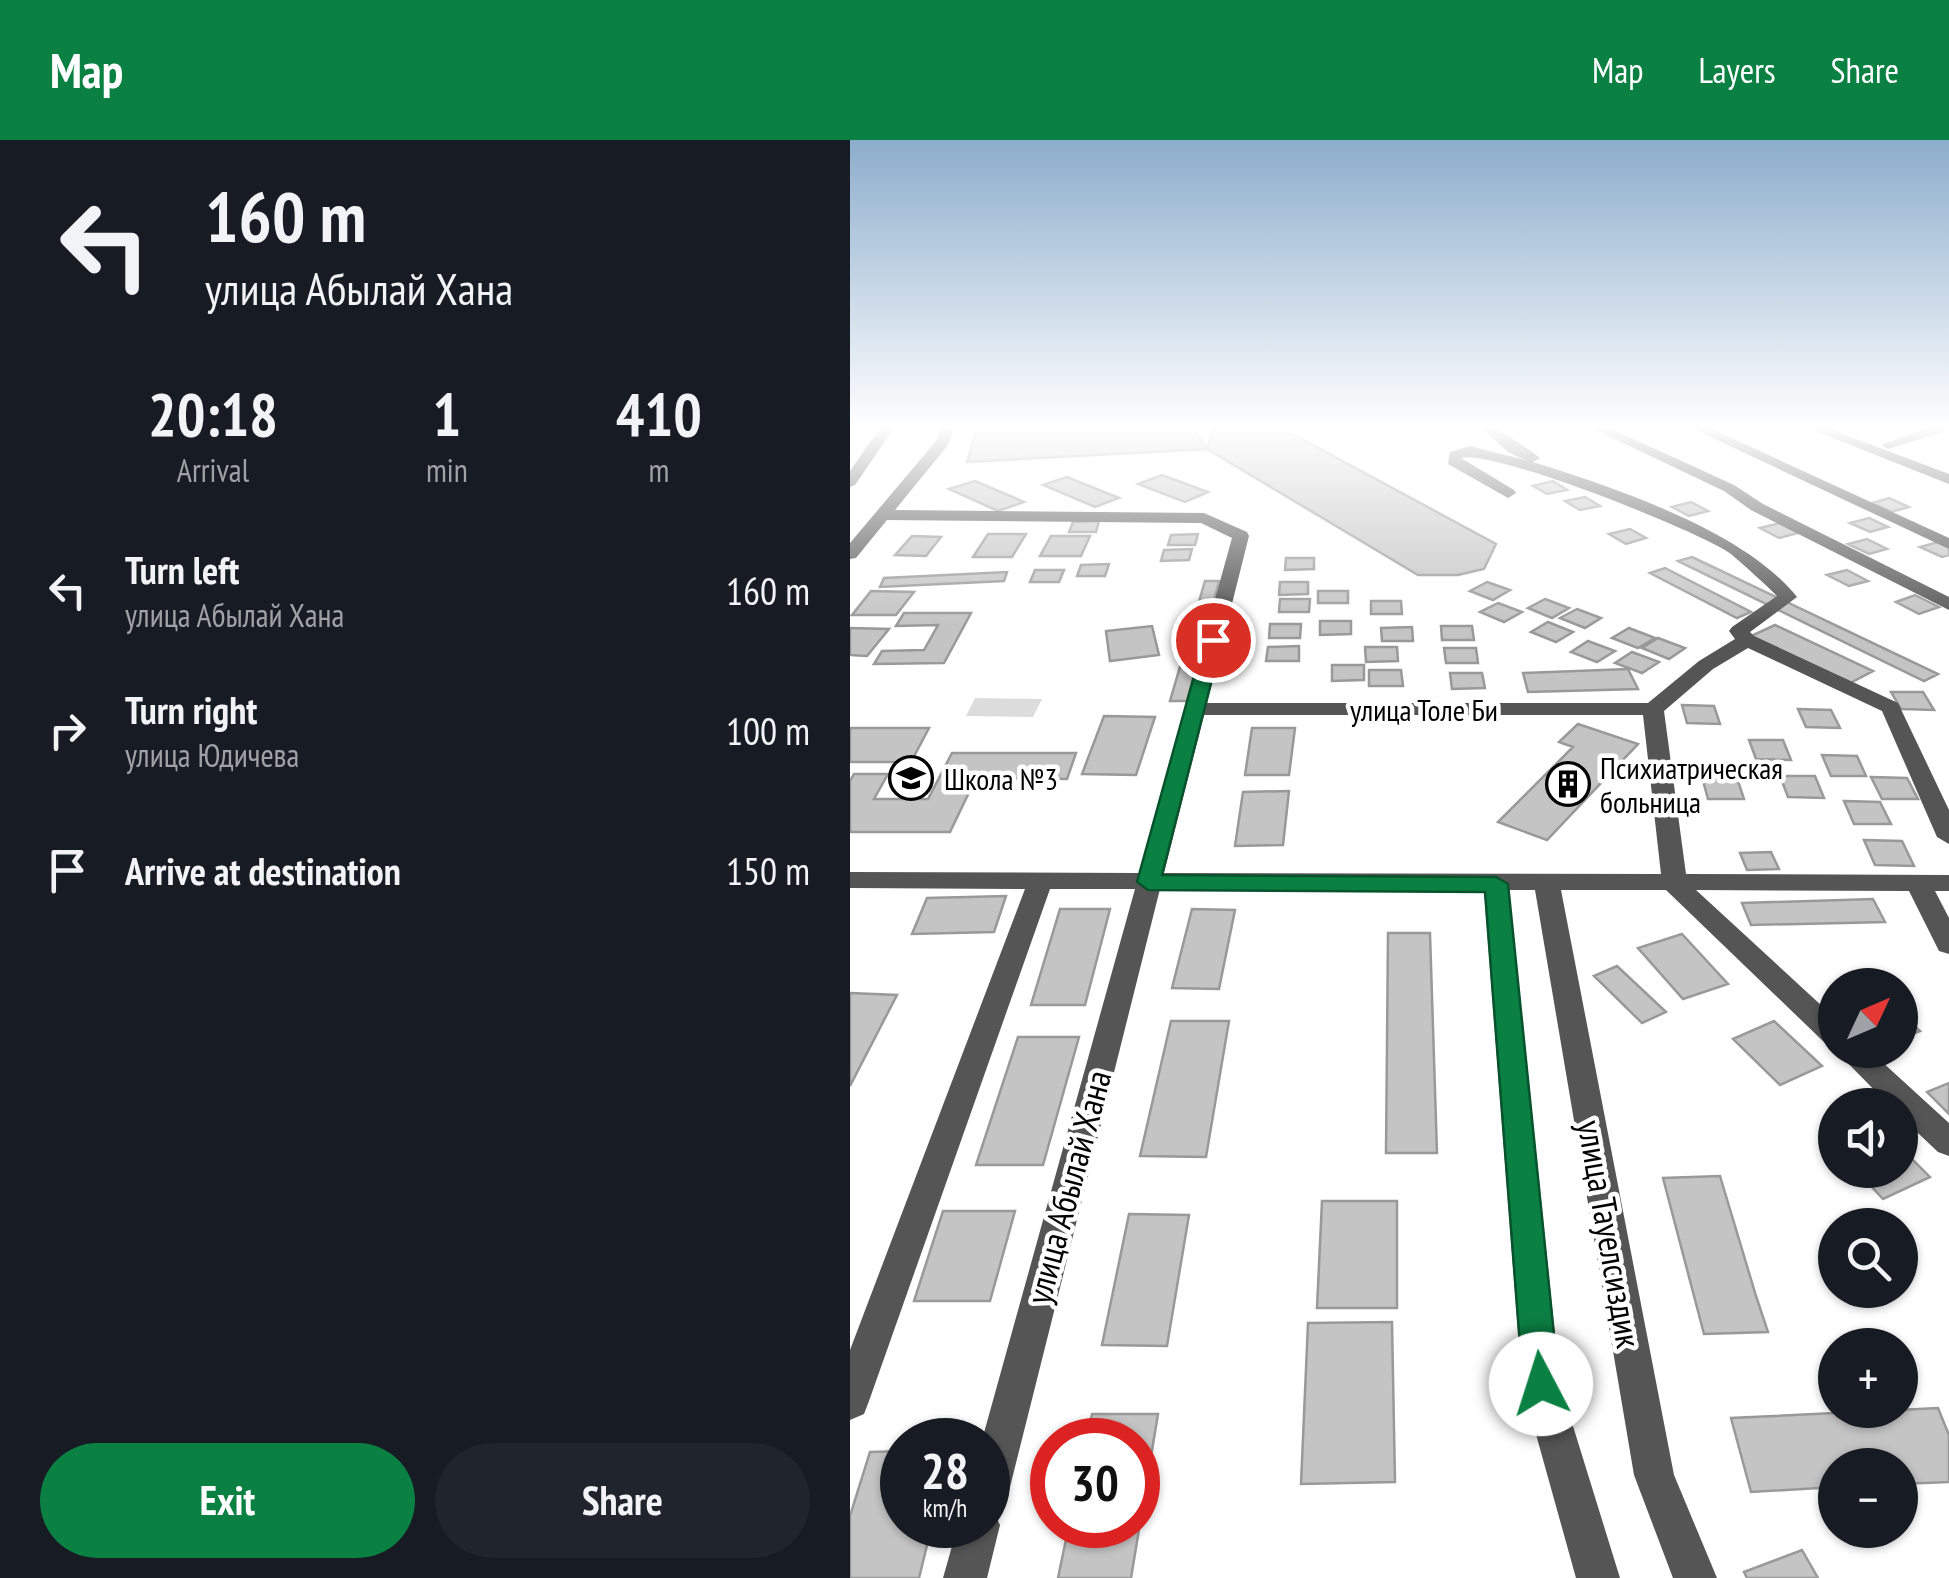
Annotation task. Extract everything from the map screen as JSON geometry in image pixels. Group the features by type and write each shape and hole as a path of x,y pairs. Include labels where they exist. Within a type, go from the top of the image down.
{"street":[{"path":"850,554 902,492"},
{"path":"1605,492 1711,536 1736,550 1753,570 1772,579 1788,596 1739,631 1748,640 1891,707 1949,837"},
{"path":"1735,492 1757,507 1949,604"},
{"path":"1837,492 1949,544"},
{"name":"улица Абылай Хана","path":"883,515 1204,518 1241,536 1007,1418"},
{"path":"1748,640 1706,665 1653,709 1676,885 1818,1020"},
{"name":"улица Толе Би","path":"1195,710 1653,709"},
{"path":"850,880 1949,883"},
{"path":"850,1401 1040,882"},
{"path":"1918,883 1949,945"},
{"path":"1496,884 1541,1384 1598,1578"},
{"name":"улица Тауелсиздик","path":"1548,884 1654,1475 1696,1578"},
{"path":"1869,1068 1949,1143"},
{"path":"965,1578 972,1548"}],"shaded area":[{"path":"975,698 1042,699 1033,717 966,716"}],"building":[{"path":"956,492 1001,492 1024,502 998,511"},
{"path":"1060,492 1104,492 1119,498 1095,507"},
{"path":"1159,492 1208,492 1185,502"},
{"path":"1279,492 1400,492 1496,544 1484,569 1458,575 1418,575"},
{"path":"1585,497 1600,506 1580,510 1565,501"},
{"path":"1889,498 1909,507 1891,512 1872,503"},
{"path":"1691,502 1708,511 1689,516 1672,507"},
{"path":"1869,518 1888,527 1870,532 1850,523"},
{"path":"1099,521 1096,532 1069,532 1073,522"},
{"path":"1780,523 1798,533 1779,538 1760,528"},
{"path":"1630,529 1646,538 1626,544 1609,534"},
{"path":"988,534 1026,534 1012,557 973,557"},
{"path":"1198,534 1195,545 1168,545 1171,535"},
{"path":"912,536 941,537 926,556 895,555"},
{"path":"1051,536 1090,536 1081,556 1040,556"},
{"path":"1867,539 1887,549 1869,554 1848,544"},
{"path":"1938,542 1949,547 1949,555 1942,557 1920,547"},
{"path":"1192,549 1189,560 1161,561 1164,550"},
{"path":"1692,557 1938,674 1924,681 1678,561"},
{"path":"1286,558 1314,558 1314,569 1285,570"},
{"path":"1109,564 1105,576 1077,576 1081,565"},
{"path":"1665,568 1751,612 1737,618 1650,573"},
{"path":"1035,570 1064,570 1059,582 1030,582"},
{"path":"1847,570 1868,581 1849,586 1827,575"},
{"path":"1007,572 1004,581 880,587 884,578"},
{"path":"1205,581 1219,581 1187,701 1170,701"},
{"path":"1280,582 1308,582 1308,594 1279,595"},
{"path":"1487,582 1510,590 1493,600 1470,591"},
{"path":"871,591 914,592 896,615 852,615"},
{"path":"1318,591 1348,591 1348,603 1318,603"},
{"path":"1915,595 1939,607 1919,614 1896,602"},
{"path":"1280,599 1310,599 1309,612 1279,612"},
{"path":"1545,599 1569,608 1552,618 1528,608"},
{"path":"1371,601 1401,601 1402,614 1371,614"},
{"path":"1498,603 1522,612 1504,622 1480,612"},
{"path":"1577,609 1601,618 1585,628 1560,618"},
{"path":"904,613 971,613 944,663 874,664 882,651 924,650 938,625 896,626"},
{"path":"1320,621 1351,621 1351,634 1320,635"},
{"path":"1548,622 1573,632 1556,642 1531,632"},
{"path":"1270,624 1301,624 1300,638 1269,638"},
{"path":"1775,625 1873,671 1850,683 1751,636"},
{"path":"1152,626 1159,655 1110,661 1106,631"},
{"path":"1441,626 1472,626 1474,640 1442,640"},
{"path":"1412,627 1413,641 1382,641 1381,628"},
{"path":"850,628 889,629 867,656 850,655"},
{"path":"1629,628 1655,638 1638,648 1612,638"},
{"path":"1658,638 1685,648 1669,659 1642,648"},
{"path":"1588,641 1615,651 1597,662 1571,652"},
{"path":"1299,646 1299,661 1266,661 1268,647"},
{"path":"1365,647 1397,647 1398,661 1366,662"},
{"path":"1444,648 1476,648 1478,663 1446,663"},
{"path":"1632,652 1659,662 1642,673 1615,663"},
{"path":"1332,665 1364,665 1364,680 1332,681"},
{"path":"1628,669 1638,689 1528,692 1523,673"},
{"path":"1369,670 1401,670 1403,686 1369,686"},
{"path":"1450,673 1482,673 1485,688 1452,689"},
{"path":"1891,692 1923,692 1934,710 1901,709"},
{"path":"1682,705 1714,706 1720,724 1687,723"},
{"path":"1798,709 1831,710 1840,728 1806,727"},
{"path":"1104,716 1155,717 1136,775 1082,774"},
{"name":"Психиатрическая больница","path":"1578,724 1638,744 1547,840 1498,822 1573,747 1559,742"},
{"path":"850,728 929,728 911,762 850,762"},
{"path":"1252,728 1295,728 1289,775 1245,775"},
{"path":"1749,740 1783,740 1791,760 1756,759"},
{"path":"952,753 1076,753 1067,779 976,778 950,832 850,832 850,781 854,774 888,774 874,799 928,799"},
{"path":"1822,755 1857,756 1866,776 1831,776"},
{"path":"1780,776 1815,776 1824,798 1788,797"},
{"path":"1702,777 1737,778 1744,799 1708,799"},
{"path":"1871,777 1907,778 1918,799 1882,799"},
{"path":"1289,791 1283,845 1235,846 1243,792"},
{"path":"1844,801 1880,802 1891,824 1854,824"},
{"path":"1864,840 1902,841 1914,866 1875,865"},
{"path":"1771,852 1779,869 1747,870 1740,853"},
{"path":"1006,896 994,932 912,934 927,898"},
{"path":"1873,899 1885,922 1751,925 1742,903"},
{"path":"1060,909 1110,909 1085,1005 1031,1005"},
{"path":"1192,909 1235,910 1219,989 1172,988"},
{"path":"1388,933 1430,933 1437,1153 1386,1153"},
{"path":"1682,934 1728,984 1683,999 1638,948"},
{"path":"1617,966 1666,1012 1642,1023 1594,976"},
{"path":"850,993 897,995 850,1086"},
{"path":"1171,1021 1229,1021 1206,1157 1140,1156"},
{"path":"1774,1021 1818,1062 1818,1068 1780,1085 1733,1039"},
{"path":"1018,1037 1079,1037 1043,1165 976,1165"},
{"path":"1949,1083 1949,1114 1927,1092"},
{"path":"1918,1165 1930,1177 1918,1183"},
{"path":"1720,1176 1768,1332 1704,1334 1663,1178"},
{"path":"1873,1188 1906,1188 1883,1199"},
{"path":"1322,1201 1397,1201 1397,1308 1317,1308"},
{"path":"943,1211 1015,1211 990,1301 914,1301"},
{"path":"1129,1214 1189,1215 1167,1346 1102,1345"},
{"path":"1392,1322 1395,1482 1301,1484 1308,1323"},
{"path":"1938,1408 1949,1435 1949,1482 1918,1483 1918,1448 1818,1448 1818,1488 1751,1492 1731,1418 1818,1414 1818,1428 1918,1428 1918,1409"},
{"path":"1092,1414 1158,1414 1157,1418 1091,1418"},
{"path":"870,1452 880,1452 880,1548 926,1548 919,1578 850,1578 850,1516"},
{"path":"1064,1548 1136,1548 1131,1578 1058,1578"},
{"path":"1802,1550 1818,1578 1747,1578 1744,1572"}],"place":[{"name":"Школа №3","path":"911,778"},
{"name":"Психиатрическая больница","path":"1568,784"}],"route":[{"path":"1213,640 1148,882 1496,884 1541,1384"}]}
